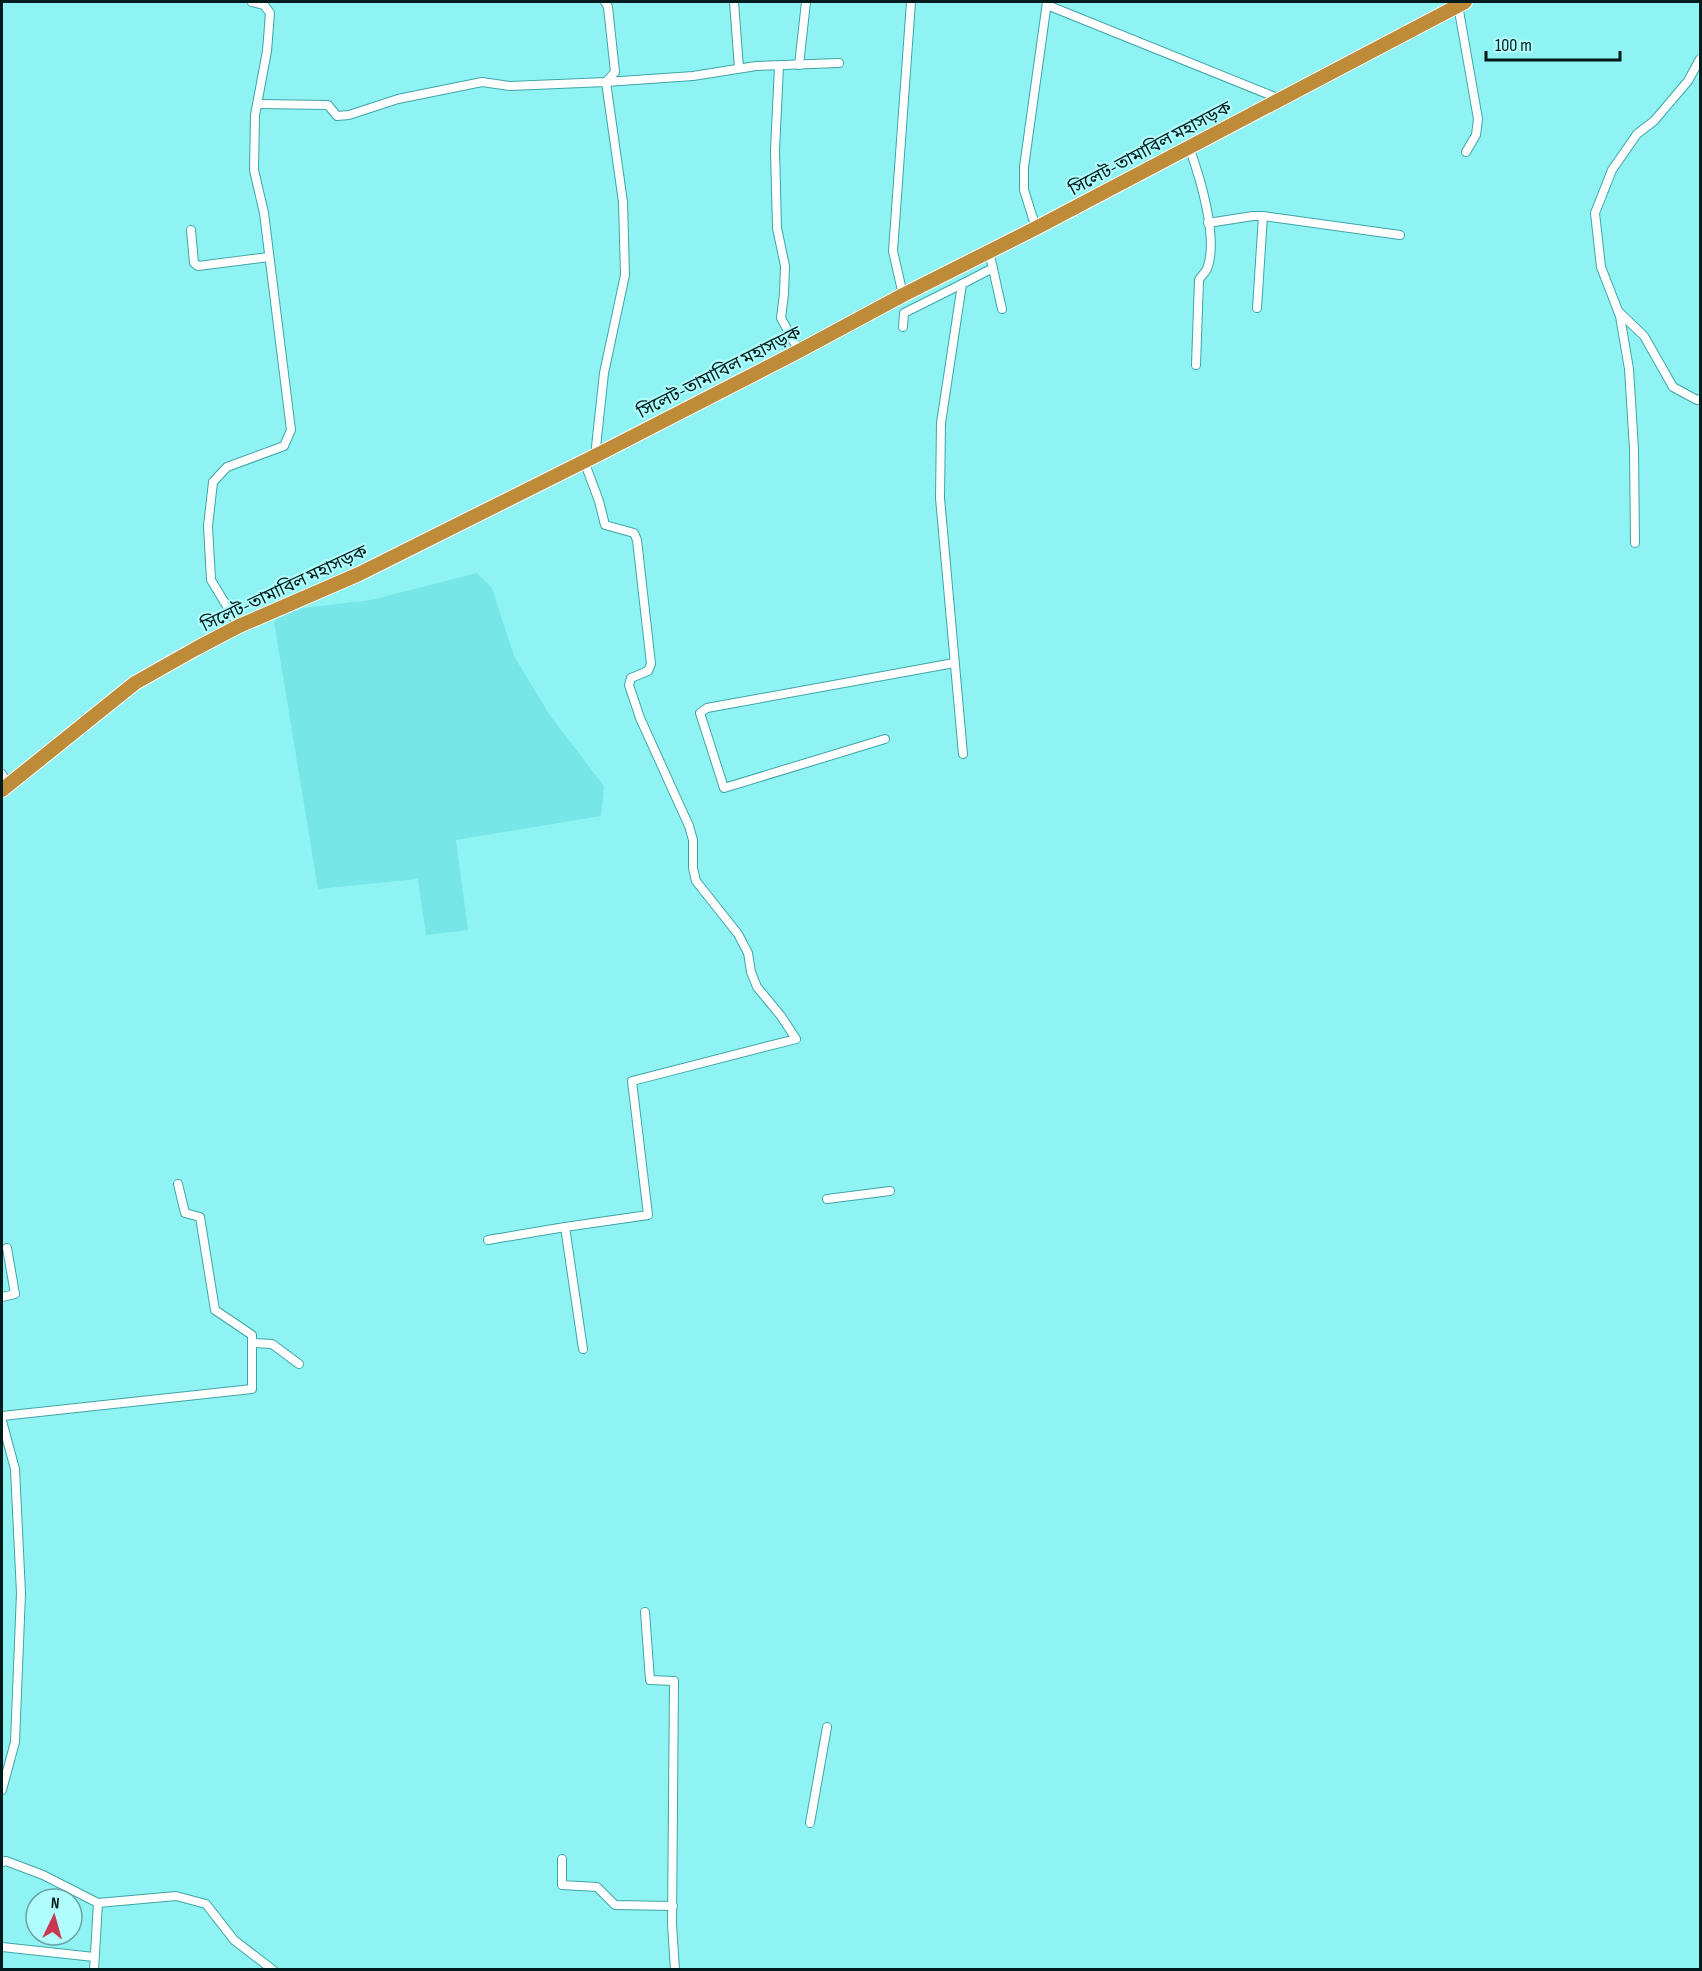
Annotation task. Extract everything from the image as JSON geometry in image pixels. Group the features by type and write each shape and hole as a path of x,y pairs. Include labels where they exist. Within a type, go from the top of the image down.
{"highway":[{"name":"সিলেট-তামাবিল মহাসড়ক","path":"4,783 135,683 239,626 359,574 589,459 799,351 903,294 1036,228 1461,3"}],"street":[{"path":"239,626 211,580 208,526 213,482 226,467 284,446 291,430 264,213 254,170 255,115 267,51 270,13 264,5 252,2"},
{"path":"604,2 608,7 615,72 606,82"},
{"path":"734,2 739,68"},
{"path":"799,65 806,2"},
{"path":"903,294 893,250 910,2"},
{"path":"1036,228 1024,190 1024,167 1047,3 1280,99"},
{"path":"1461,3 1478,119 1476,135 1466,152"},
{"path":"1635,543 1634,449 1629,369 1617,310 1601,267 1595,213 1612,170 1637,134 1654,121 1688,81 1701,58"},
{"path":"258,104 328,105 337,116 349,115 398,99 482,82 510,86 606,82 693,76 739,68 839,63"},
{"path":"779,66 775,150 777,228 785,266 780,318 799,351"},
{"path":"488,1240 648,1215 632,1081 796,1040 781,1016 757,987 751,972 748,953 738,934 696,881 693,868 693,840 689,826 640,718 629,685 631,678 648,671 651,664 637,540 634,533 605,525 589,459 625,275 623,202 606,82"},
{"path":"1189,147 1201,180 1210,245 1207,270 1199,280 1196,365"},
{"path":"1208,223 1263,216 1400,235"},
{"path":"1257,308 1263,216"},
{"path":"191,230 194,263 198,266 269,257"},
{"path":"989,251 1002,309"},
{"path":"903,327 904,313 993,268"},
{"path":"962,284 941,423 940,498 963,754"},
{"path":"1617,310 1644,336 1673,387 1697,400 1701,399"},
{"path":"885,739 724,788 700,713 707,708 954,663"},
{"path":"2,1416 252,1389 252,1335 214,1310 200,1217 185,1213 178,1184"},
{"path":"827,1198 890,1191"},
{"path":"564,1227 583,1349"},
{"path":"2,1297 15,1294 7,1248"},
{"path":"252,1343 272,1344 299,1364"},
{"path":"2,1421 15,1469 21,1593 15,1742 2,1790"},
{"path":"645,1612 650,1680 674,1681 672,1797 675,1970"},
{"path":"810,1824 827,1727"},
{"path":"2,1852 4,1861 43,1875 98,1903 176,1896 206,1904 234,1940 273,1970"},
{"path":"562,1860 562,1885 597,1887 615,1905 673,1906"},
{"path":"94,1970 98,1903"},
{"path":"2,1947 94,1957"}],"shaded area":[{"path":"477,573 492,588 514,656 549,714 604,786 601,816 456,840 468,930 426,935 418,879 318,889 274,622 303,608 371,600"}]}
